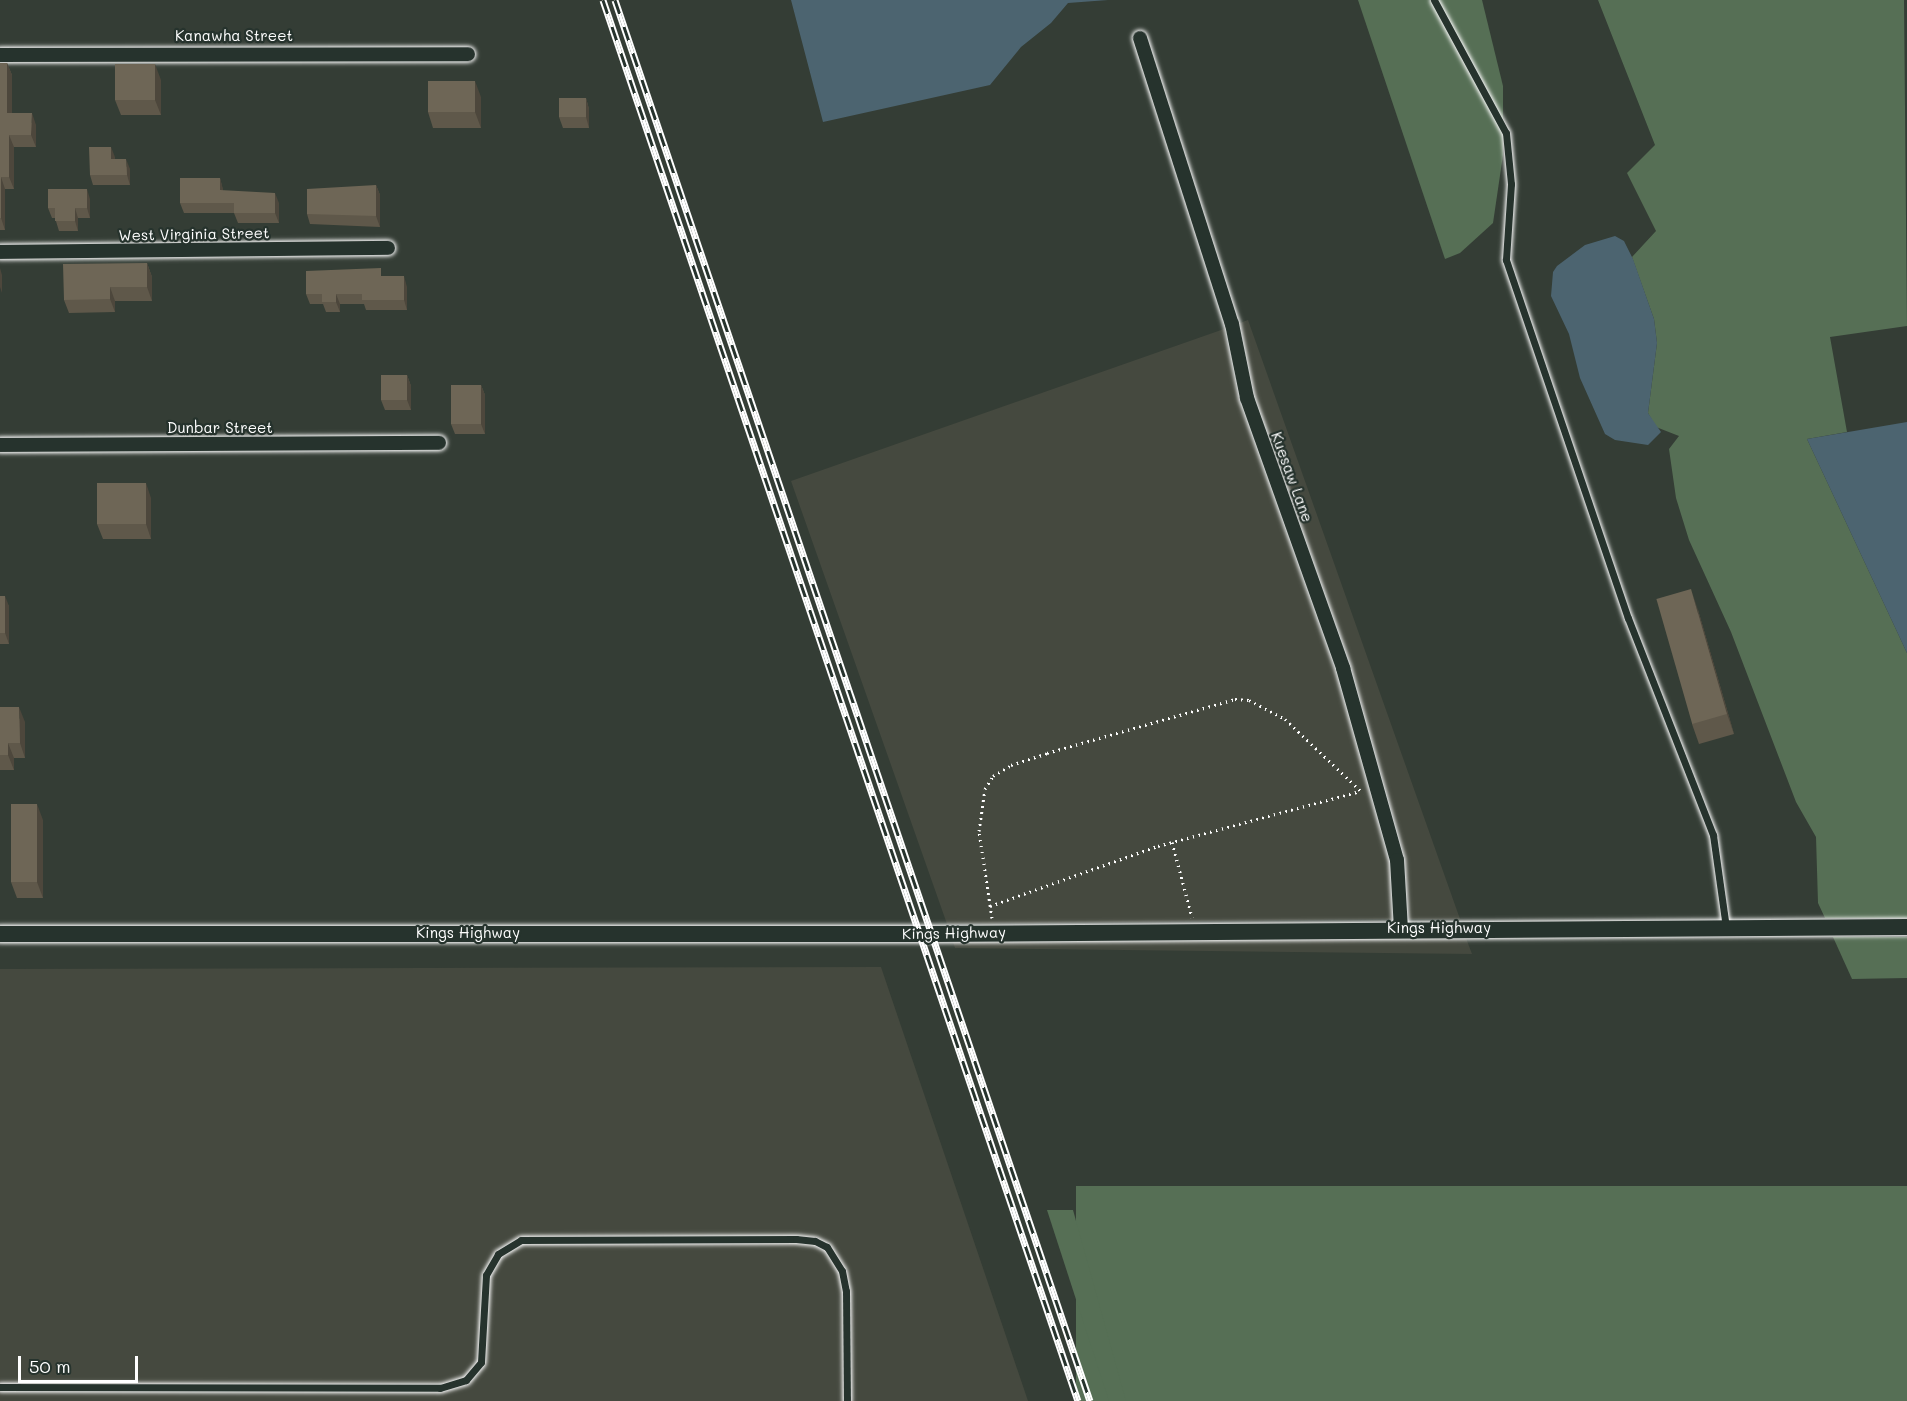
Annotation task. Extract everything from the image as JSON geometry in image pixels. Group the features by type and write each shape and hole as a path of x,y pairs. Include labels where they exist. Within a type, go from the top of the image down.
{"street":[{"name":"Kuesaw Lane","path":"1140,38 1232,324 1247,398 1343,668 1397,860 1401,928"},
{"name":"Kanawha Street","path":"0,55 468,54"},
{"name":"West Virginia Street","path":"0,252 388,248"},
{"name":"Dunbar Street","path":"0,445 439,443"},
{"name":"Kings Highway","path":"0,934 1907,927"}],"lane":[{"path":"1434,0 1506,133 1510,184 1506,260 1628,618 1713,835 1726,928"},
{"path":"0,1387 440,1388 466,1380 481,1362 486,1275 498,1254 521,1240 796,1239 815,1241 827,1247 842,1271 846,1291 847,1401"}],"path":[{"path":"995,932 979,831 985,789 993,776 1011,765 1047,753 1235,699 1249,700 1285,719 1384,813"},
{"path":"990,906 1041,885 1172,842 1360,791"},
{"path":"1172,842 1196,930"}],"shaded area":[{"path":"1248,320 1460,919 1409,919 1405,857 1351,665 1255,396 1240,323"},
{"path":"1224,329 1239,401 1335,671 1389,862 1392,919 947,924 791,481"},
{"path":"1466,938 1472,954 955,948 953,942"},
{"path":"881,967 1028,1401 0,1401 0,969"}],"green space":[{"path":"1358,0 1482,0 1503,86 1503,155 1493,223 1460,253 1445,259"},
{"path":"1598,0 1904,0 1907,326 1830,337 1847,432 1807,439 1907,653 1907,918 1825,918 1818,903 1816,837 1796,802 1731,632 1689,540 1676,498 1669,449 1679,436 1656,427 1648,413 1657,343 1654,319 1632,257 1656,231 1627,173 1655,145"},
{"path":"1833,937 1907,937 1907,978 1852,979"},
{"path":"1076,1186 1907,1186 1907,1401 1076,1401"},
{"path":"1047,1210 1073,1210 1126,1401 1109,1401"}],"water":[{"path":"791,0 1108,0 1068,3 1051,23 1021,47 990,85 823,122"},
{"path":"1615,236 1624,241 1633,259 1654,319 1657,343 1648,413 1661,432 1648,445 1615,440 1605,434 1580,378 1569,334 1551,296 1553,272 1557,266 1585,245"},
{"path":"1907,422 1907,653 1807,439"}],"building":[{"path":"0,63 7,63 7,113 32,113 31,135 9,135 9,177 1,177 1,218 0,218"},
{"path":"115,64 155,64 155,100 115,100"},
{"path":"428,81 475,81 475,112 428,112"},
{"path":"559,98 586,98 586,117 559,117"},
{"path":"89,147 111,147 111,159 126,159 127,175 90,175"},
{"path":"180,178 220,178 220,190 275,193 275,213 234,213 234,203 180,203"},
{"path":"376,185 376,216 307,214 307,189"},
{"path":"48,189 87,189 87,208 75,208 75,221 55,221 55,208 48,208"},
{"path":"147,263 147,287 110,287 110,299 64,300 63,264"},
{"path":"381,268 381,276 404,276 404,300 362,300 362,294 336,294 336,302 322,302 322,294 306,294 306,271"},
{"path":"381,375 407,375 407,400 381,400"},
{"path":"451,385 481,385 481,424 451,424"},
{"path":"97,483 146,483 146,524 97,524"},
{"path":"1691,589 1727,714 1692,724 1656,599"},
{"path":"0,596 5,596 5,633 0,633"},
{"path":"0,707 19,707 20,743 8,743 8,755 0,755"},
{"path":"11,804 37,804 37,882 11,882"}],"railway":[{"path":"603,0 1078,1401"},
{"path":"615,0 1090,1401"}]}
